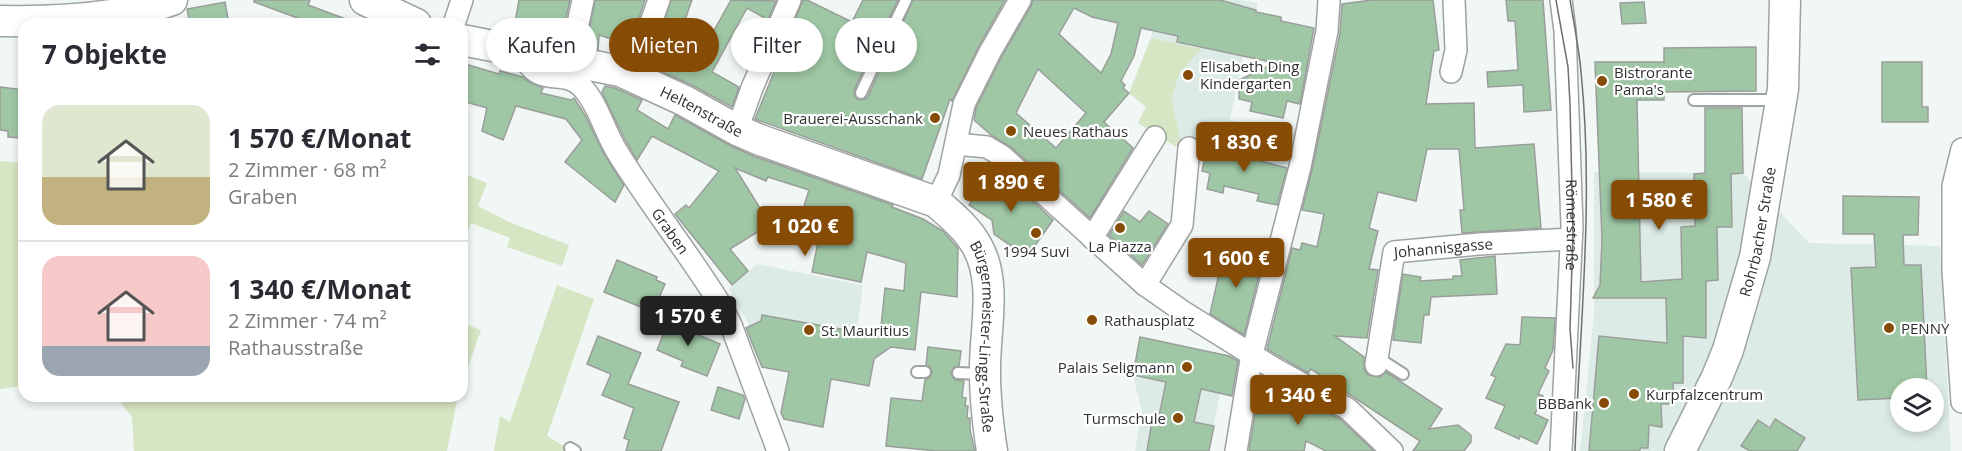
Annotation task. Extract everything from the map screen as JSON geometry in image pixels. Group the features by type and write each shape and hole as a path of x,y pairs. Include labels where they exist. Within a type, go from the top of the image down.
{"street":[{"path":"79,18 126,11 172,0"},
{"path":"365,0 403,18"},
{"path":"456,18 462,0"},
{"path":"579,18 583,0"},
{"path":"632,76 659,0"},
{"path":"737,130 752,88 790,0"},
{"path":"936,202 949,175 964,104 1020,0"},
{"path":"1236,451 1251,354 1300,168 1327,31 1329,0"},
{"path":"1451,72 1456,50 1454,0"},
{"name":"Römerstraße","path":"1561,0 1565,31 1571,246 1561,451"},
{"name":"Rohrbacher Straße","path":"1680,451 1724,359 1755,257 1781,100 1785,0"},
{"path":"0,21 18,21"},
{"name":"Heltenstraße","path":"468,41 486,45"},
{"name":"Heltenstraße","path":"597,65 632,76 685,101 737,130 936,202"},
{"name":"Graben","path":"535,72 573,81 586,93 615,148 722,307 735,335 778,451"},
{"path":"1092,238 1155,137"},
{"path":"956,144 987,147 995,152 1016,168 1145,285 1251,354 1348,409 1392,451"},
{"path":"1145,285 1182,225 1189,148"},
{"path":"1962,149 1953,186 1953,271 1962,402"},
{"name":"Bürgermeister-Lingg-Straße","path":"936,202 967,231 977,245 982,258 988,287 971,374 992,451"},
{"name":"Johannisgasse","path":"1377,361 1394,252 1479,244 1571,246"}],"lane":[{"path":"897,18 906,0"},
{"path":"861,93 871,72"},
{"path":"1694,100 1781,100"},
{"path":"1377,361 1403,374"}],"shaded area":[{"name":"Elisabeth Ding Kindergarten","path":"1158,0 1238,0 1258,3 1247,53 1243,56 1230,120 1300,136 1293,169 1252,159 1255,147 1228,140 1224,154 1195,147 1189,148 1138,123 1146,107 1129,93 1151,38"},
{"path":"1594,172 1743,173 1809,243 1940,246 1951,451 1580,451 1594,314"},
{"name":"St. Mauritius","path":"757,264 863,285 858,324 877,337 869,386 762,367 748,323 729,289"},
{"name":"Turmschule","path":"1133,376 1166,382 1165,389 1199,396 1201,389 1220,393 1209,451 1135,451 1142,411"}],"green space":[{"path":"1151,38 1201,49 1180,72 1171,98 1183,151 1138,123 1146,107 1129,93"},
{"path":"0,161 18,162 18,387 0,389"},
{"path":"468,175 487,183 478,206 509,222 569,245 562,266 507,247 510,238 471,223 468,231"},
{"path":"557,285 594,299 547,436 572,451 494,451 500,416 510,422"},
{"path":"468,325 481,330 468,367"},
{"path":"121,402 457,402 447,451 134,451 132,417"}],"building":[{"path":"254,0 310,0 308,5 343,18 298,18 254,2"},
{"path":"519,0 570,0 566,18 516,18"},
{"path":"595,0 645,0 639,18 609,18 609,38 599,35 598,49 597,18 592,18"},
{"path":"671,0 692,0 686,18 665,18"},
{"path":"731,0 776,1 769,18 764,18 747,8 742,18 731,18 731,37 719,59 719,21"},
{"path":"803,0 844,18 835,18 835,72 862,72 854,90 858,100 868,97 879,72 917,72 917,18 905,18 913,0 1005,0 952,101 950,99 922,179 755,119 774,72 823,72 823,18 796,18"},
{"path":"863,0 898,0 889,18 854,18"},
{"path":"1033,0 1220,0 1256,10 1256,12 1281,17 1281,21 1314,28 1300,104 1287,101 1283,118 1250,111 1252,102 1239,99 1239,80 1275,63 1177,42 1178,36 1141,28 1134,56 1121,81 1125,85 1123,88 1129,93 1104,122 1133,148 1090,218 1011,147 991,135 974,120 976,108 1001,58","holes":["1074,8 1092,17 1118,23 1111,54 1101,73 1059,34","1038,69 1086,113 1056,148 1016,113"]},
{"path":"1372,0 1433,0 1439,50 1434,51 1426,104 1474,103 1475,148 1534,144 1541,228 1462,233 1460,210 1464,210 1459,149 1427,149 1416,201 1378,192 1369,228 1378,231 1369,269 1378,270 1367,338 1335,336 1364,357 1364,369 1368,375 1380,377 1386,372 1442,409 1429,429 1458,425 1471,435 1471,442 1464,451 1413,451 1420,441 1311,369 1308,373 1267,349 1292,248 1300,250 1302,243 1317,247 1324,214 1302,210 1340,33 1342,4"},
{"path":"1506,0 1543,0 1551,110 1524,112 1523,85 1488,87 1487,72 1518,70 1515,21 1508,21"},
{"path":"225,2 228,18 189,18 187,9"},
{"path":"1644,2 1646,23 1622,24 1620,3"},
{"path":"1756,47 1756,91 1664,92 1664,100 1637,100 1641,282 1682,279 1681,227 1695,226 1694,174 1705,173 1705,108 1742,108 1743,173 1731,174 1732,227 1717,227 1718,280 1706,281 1706,338 1683,336 1683,383 1673,383 1674,404 1661,404 1662,427 1649,425 1648,448 1640,448 1640,451 1589,451 1599,336 1667,343 1666,298 1593,298 1600,285 1602,239 1595,62 1664,62 1664,48"},
{"path":"1882,62 1922,62 1922,107 1928,107 1928,122 1882,122"},
{"path":"468,65 486,72 499,74 504,72 523,77 543,88 541,93 571,100 574,98 605,156 624,185 615,202 565,162 582,140 566,119 516,106 503,140 482,131 487,108 468,103"},
{"path":"663,72 712,72 739,87 732,107"},
{"path":"605,86 642,100 637,110 668,129 675,115 753,156 893,205 892,207 923,219 943,231 958,248 957,297 921,292 915,350 891,347 874,359 869,386 831,379 823,427 784,419 781,413 789,372 762,367 746,328 761,321 762,315 880,336 885,288 904,291 906,263 867,252 861,282 812,272 818,242 808,239 816,209 804,206 809,190 768,177 766,181 735,168 770,224 730,249 748,271 732,285 675,214 686,205 689,208 719,171 652,136 637,160 602,92"},
{"path":"0,87 18,89 18,138 8,137 8,131 0,130"},
{"path":"1228,140 1255,147 1252,159 1287,168 1277,205 1257,201 1259,194 1224,186 1223,193 1207,189 1210,173 1202,171 1207,149 1224,154"},
{"path":"996,167 1053,220 1027,257 994,234 992,220 969,205"},
{"name":"PENNY","path":"1843,196 1919,197 1918,235 1903,235 1904,265 1921,265 1927,378 1890,378 1890,398 1858,400 1851,268 1876,267 1874,234 1843,234"},
{"path":"1124,211 1140,222 1149,211 1168,224 1142,265 1109,235"},
{"path":"1225,247 1263,259 1244,335 1210,314"},
{"path":"1495,256 1497,294 1431,297 1429,315 1424,315 1421,343 1393,340 1403,274 1421,277 1420,281 1453,279 1453,276 1462,276 1460,260"},
{"path":"617,260 657,277 656,280 665,284 653,312 604,292"},
{"path":"1522,317 1555,318 1553,350 1545,368 1549,371 1538,394 1543,396 1535,414 1548,420 1537,444 1495,428 1505,406 1486,398 1496,377 1491,375 1506,344 1520,345"},
{"path":"670,318 696,328 694,333 720,344 707,376 681,366 683,361 657,350"},
{"path":"598,336 641,353 628,384 679,402 661,451 626,451 629,440 624,438 634,408 602,395 611,374 587,364"},
{"path":"1140,337 1229,356 1238,361 1232,396 1201,389 1194,422 1214,426 1209,451 1147,451 1153,415 1159,416 1166,382 1133,375"},
{"path":"928,347 961,351 959,366 954,367 951,373 955,380 964,381 962,397 966,398 965,406 968,406 967,418 970,418 975,451 937,451 886,446 891,398 922,401 925,380 932,373 931,368 926,365"},
{"path":"1260,383 1301,398 1340,419 1374,451 1326,451 1306,441 1304,451 1249,451"},
{"path":"718,387 743,395 745,399 739,419 711,410"},
{"path":"1775,419 1805,438 1797,451 1750,451 1741,446 1758,420 1770,428"}],"tram line":[{"path":"1556,0 1568,67 1570,104 1573,233 1570,329 1573,368"},
{"path":"1570,0 1581,72 1586,167 1585,262 1575,451"}],"place":[{"name":"Elisabeth Ding Kindergarten","path":"1188,75"},
{"name":"Bistrorante Pama's","path":"1602,81"},
{"name":"Brauerei-Ausschank","path":"935,118"},
{"name":"Neues Rathaus","path":"1011,131"},
{"name":"La Piazza","path":"1120,228"},
{"name":"1994 Suvi","path":"1036,233"},
{"name":"Rathausplatz","path":"1092,320"},
{"name":"PENNY","path":"1889,328"},
{"name":"St. Mauritius","path":"809,330"},
{"name":"Palais Seligmann","path":"1187,367"},
{"name":"Kurpfalzcentrum","path":"1634,394"},
{"name":"BBBank","path":"1604,403"},
{"name":"Turmschule","path":"1178,418"}]}
